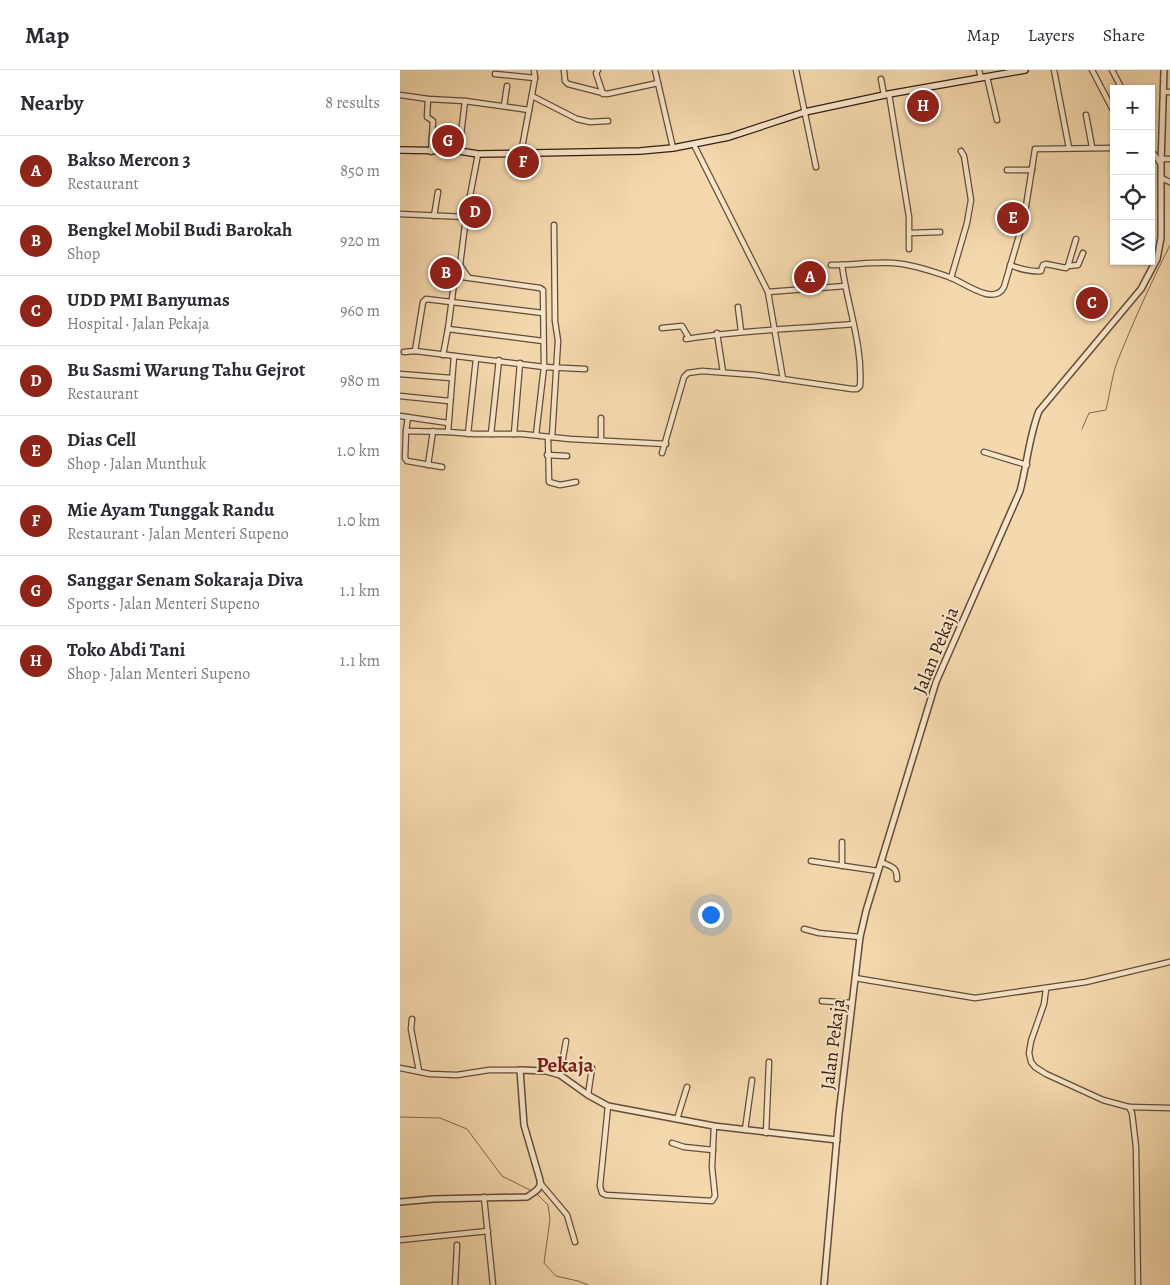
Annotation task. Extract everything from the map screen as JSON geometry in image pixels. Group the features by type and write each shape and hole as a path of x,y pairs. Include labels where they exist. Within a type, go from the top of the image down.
{"main road":[{"path":"400,150 459,151 478,154 624,152 673,148 729,137 805,112 1025,70"}],"street":[{"path":"521,152 535,78 534,70"},
{"path":"564,70 565,81 568,84 603,94 619,93 658,83"},
{"path":"598,70 596,73 603,94"},
{"path":"655,70 673,148"},
{"path":"796,70 816,166"},
{"path":"979,70 984,77 997,120"},
{"path":"1054,70 1069,148"},
{"path":"1092,70 1110,104"},
{"path":"1112,70 1120,85"},
{"name":"Jalan Pekaja","path":"824,1285 836,1140 860,937 878,871 936,682 1020,491 1038,411 1133,300 1156,260 1161,238 1164,70"},
{"path":"495,74 535,78"},
{"path":"881,79 887,95 909,217 909,249"},
{"path":"504,106 507,86"},
{"path":"1164,92 1170,92"},
{"path":"400,95 428,100 465,101 529,110"},
{"path":"532,96 577,119 590,122 608,121"},
{"path":"428,100 427,117 433,121 431,152"},
{"path":"459,151 465,101"},
{"path":"1086,116 1092,147"},
{"path":"694,145 768,292 783,379"},
{"path":"831,266 895,263 951,278 977,292 997,293 1002,291 1025,212 1035,149 1110,148"},
{"path":"951,278 967,223 971,200 964,156 961,151"},
{"path":"443,355 455,276 460,265 466,217 478,154"},
{"path":"1155,155 1161,161 1170,159"},
{"path":"1007,170 1032,170"},
{"path":"1161,178 1170,182"},
{"path":"434,216 438,192"},
{"path":"400,214 466,217"},
{"path":"554,225 555,321 558,341 548,455 549,482 560,486 576,482"},
{"path":"910,233 940,232"},
{"path":"1068,266 1076,239"},
{"path":"1010,265 1038,272 1041,271 1044,264 1064,268 1078,266 1083,253"},
{"path":"460,265 468,277"},
{"path":"662,453 686,374 702,371 723,372 857,389 860,386 860,368 842,265"},
{"path":"455,276 540,288 543,290 544,367 536,435"},
{"path":"768,292 845,286"},
{"path":"415,351 423,301 431,299 543,313"},
{"path":"738,307 741,331"},
{"path":"662,328 682,326 688,338 717,333 774,328 802,329 853,324"},
{"path":"448,328 543,341"},
{"path":"717,333 723,372"},
{"path":"404,352 415,351 544,367 585,369"},
{"path":"448,432 454,356"},
{"path":"468,434 476,359"},
{"path":"491,434 499,360"},
{"path":"514,434 520,363"},
{"path":"400,374 451,378"},
{"path":"400,396 449,401"},
{"path":"400,416 448,423"},
{"path":"408,417 405,458 407,462 442,467"},
{"path":"601,418 601,440"},
{"path":"406,431 536,435 666,444"},
{"path":"428,466 433,431"},
{"path":"984,452 1027,464"},
{"path":"548,455 567,456"},
{"path":"842,842 842,866"},
{"path":"811,861 878,871"},
{"path":"881,862 895,869 897,879"},
{"path":"804,929 819,933 860,937"},
{"path":"855,978 975,998 1086,982 1170,962"},
{"path":"1046,989 1044,1004 1031,1041 1029,1053 1031,1062 1035,1067 1102,1100 1129,1107 1170,1108"},
{"path":"822,1001 852,1004"},
{"path":"412,1019 412,1034 419,1071"},
{"path":"560,1075 566,1041"},
{"path":"766,1132 768,1062"},
{"path":"400,1068 430,1074 457,1075 489,1070 546,1071 560,1075 588,1095 608,1106 714,1126 836,1140"},
{"path":"588,1095 592,1068"},
{"path":"520,1070 524,1125 540,1185 567,1215 575,1242"},
{"path":"745,1130 752,1080"},
{"path":"677,1119 688,1088"},
{"path":"608,1106 600,1186 602,1193 606,1195 712,1202 715,1196 711,1150 714,1126"},
{"path":"1129,1107 1132,1113 1136,1147 1138,1285"},
{"path":"672,1143 711,1150"},
{"path":"400,1202 484,1197 527,1197 540,1185"},
{"path":"484,1197 493,1285"},
{"path":"400,1240 488,1230"},
{"path":"455,1285 457,1245"}],"waterway":[{"path":"1082,429 1089,413 1106,410 1116,365 1170,245"},
{"path":"400,1117 440,1118 467,1129 502,1176 532,1191"},
{"path":"536,1193 548,1205 550,1219 544,1263 556,1276 588,1285"}],"place":[{"name":"Toko Abdi Tani","path":"923,106"},
{"name":"Sanggar Senam Sokaraja Diva","path":"448,141"},
{"name":"Mie Ayam Tunggak Randu","path":"523,162"},
{"name":"Bu Sasmi Warung Tahu Gejrot","path":"475,212"},
{"name":"Dias Cell","path":"1013,218"},
{"name":"Bengkel Mobil Budi Barokah","path":"446,273"},
{"name":"Bakso Mercon 3","path":"810,277"},
{"name":"UDD PMI Banyumas","path":"1092,303"}],"district":[{"name":"Pekaja","path":"565,1065"}]}
